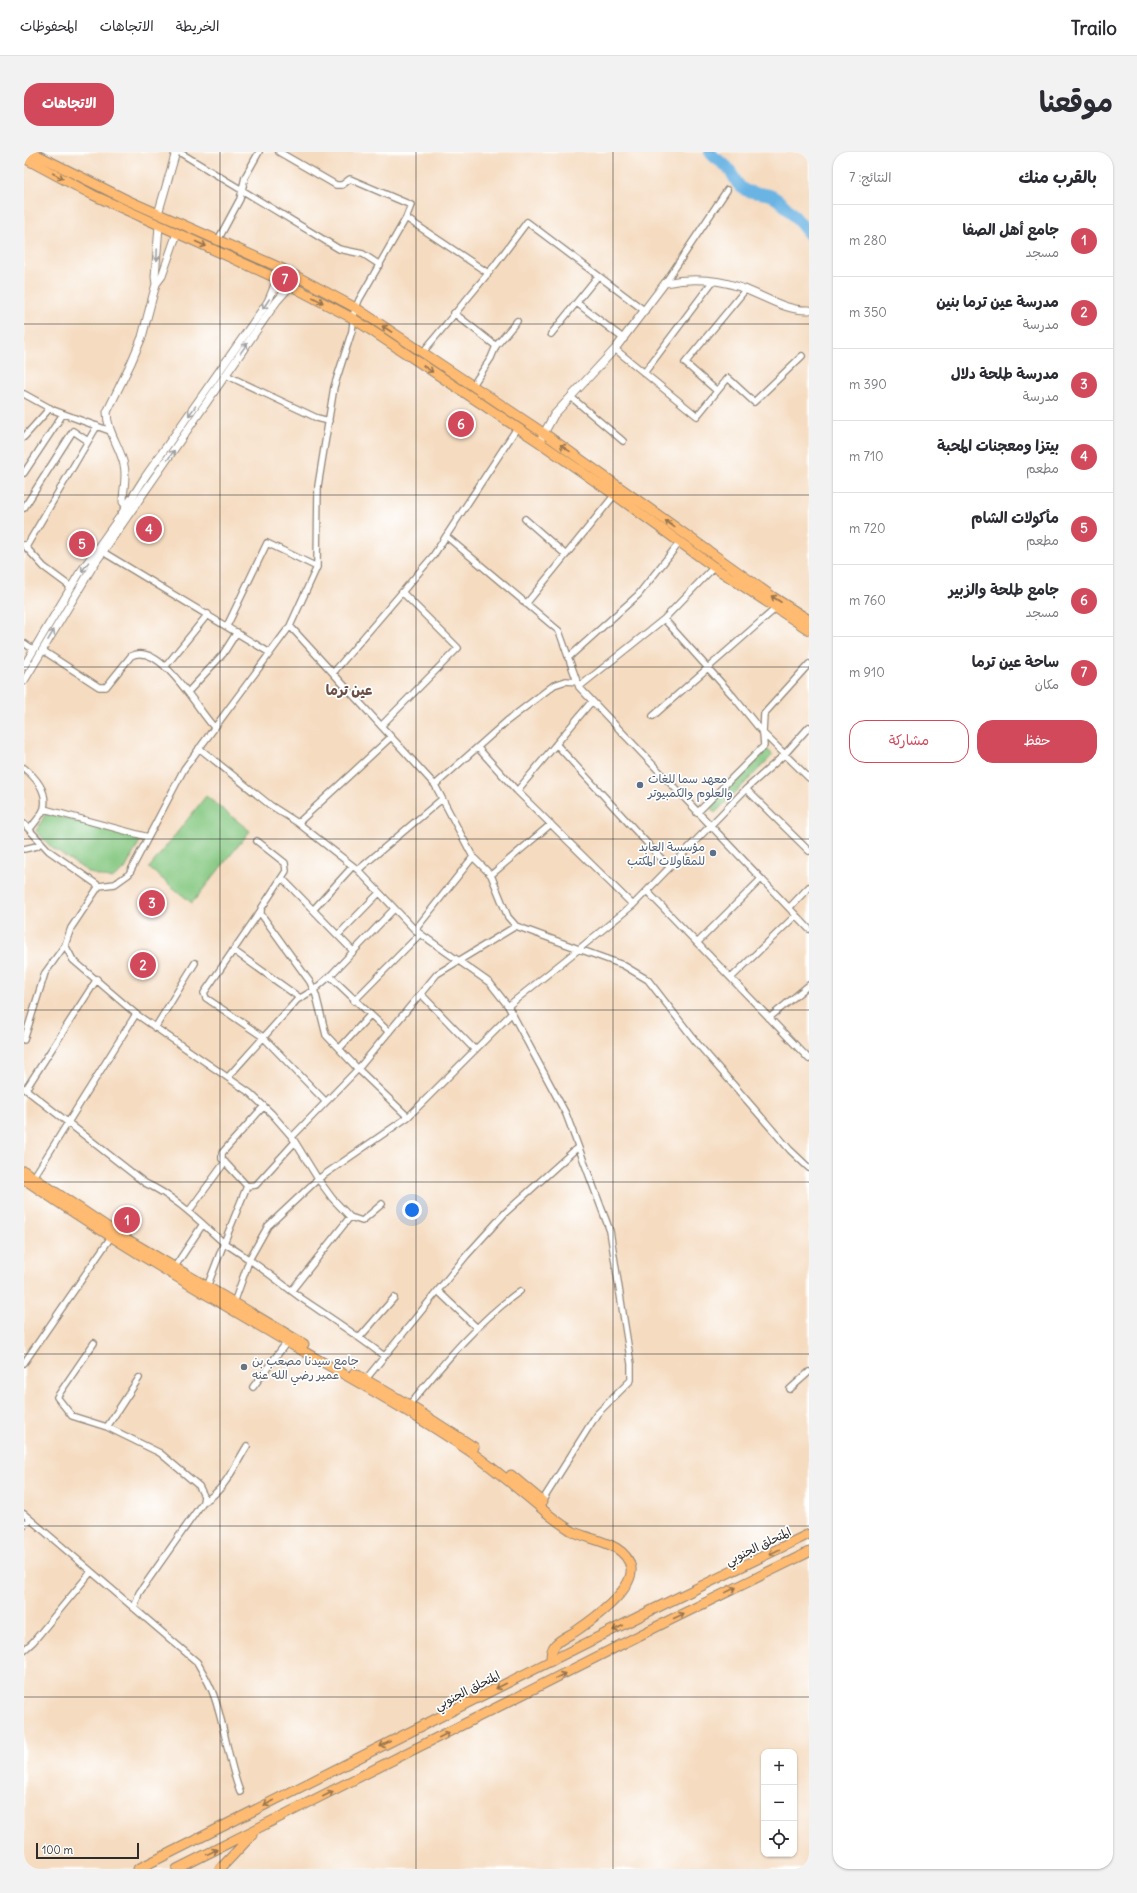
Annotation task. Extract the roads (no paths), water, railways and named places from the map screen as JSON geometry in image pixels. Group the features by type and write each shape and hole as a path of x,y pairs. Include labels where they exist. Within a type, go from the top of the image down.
{"main road":[{"path":"31,152 38,161 93,195 291,285 354,319 538,442 618,491 809,620"},
{"path":"24,158 38,161 283,269 356,308 545,434 680,542 775,609 809,630"},
{"path":"24,1171 29,1180 111,1237 287,1342 387,1399 487,1463 540,1504"},
{"path":"29,1180 174,1268 409,1405 472,1446 540,1504 556,1520 574,1532 616,1548 626,1558 631,1569 629,1581 615,1599 594,1618 555,1644 551,1654 552,1661"},
{"name":"المتحلق الجنوبي","path":"138,1869 652,1610 809,1534"},
{"path":"177,1869 258,1830 662,1624 809,1552"},
{"path":"220,1869 258,1830"}],"street":[{"path":"158,214 177,152 339,249 363,254 380,265"},
{"path":"218,240 240,199 245,177 259,152"},
{"path":"24,824 49,851 99,886 115,884 128,874 184,768 290,626 317,568 318,486 334,387 356,308 406,218 411,205 350,179 342,185 336,185 279,152"},
{"path":"538,442 545,434 551,418 624,339 645,311 727,190"},
{"path":"406,218 488,273"},
{"path":"423,352 488,273 527,222 645,311"},
{"path":"156,284 154,277 159,226"},
{"path":"129,509 123,502 125,476 124,465 110,431 107,421 107,412 131,364 142,337 156,284 162,276 177,234"},
{"path":"24,681 129,509 139,485 267,303 283,269"},
{"path":"24,666 71,587 129,509 147,490 277,301 291,285 295,275"},
{"path":"551,334 598,276"},
{"path":"665,282 689,279 713,281 746,289 778,305 809,310"},
{"path":"644,373 713,281"},
{"path":"717,391 685,363 746,289"},
{"path":"577,303 624,339"},
{"path":"454,313 496,346"},
{"path":"473,385 491,358 496,346 517,321"},
{"path":"615,349 697,416 728,378 754,402 802,356"},
{"path":"226,375 317,418 329,421"},
{"path":"24,394 63,414 110,431"},
{"path":"571,397 623,441"},
{"path":"24,437 50,408"},
{"path":"24,473 63,414"},
{"path":"71,587 44,567 25,546 96,426"},
{"path":"333,673 433,556 517,428"},
{"path":"24,508 73,431 88,441"},
{"path":"139,485 140,492 147,490"},
{"path":"526,604 618,491"},
{"path":"525,519 566,555"},
{"path":"446,536 559,631 578,684 592,701 709,826 809,929"},
{"path":"568,658 638,595 680,542"},
{"path":"227,626 267,543 317,568"},
{"path":"103,552 208,614 270,653"},
{"path":"578,684 664,619 720,560"},
{"path":"381,726 458,648 402,592"},
{"path":"653,716 775,609"},
{"path":"165,667 208,614"},
{"path":"664,619 763,733 809,778"},
{"path":"290,626 435,785 473,857 492,874 508,917 516,926 623,965 648,980 697,1043 790,1150 809,1168"},
{"path":"188,692 224,654 237,632"},
{"path":"24,643 34,650"},
{"path":"42,650 99,687 106,687 131,656 137,653 150,656 165,667 188,692 214,728"},
{"path":"697,813 764,746 762,723 764,714 809,664"},
{"path":"435,785 507,721 554,685 566,681 578,684"},
{"path":"517,791 592,701"},
{"path":"508,1006 633,905 709,826 746,789 784,755 809,728"},
{"path":"298,823 391,737"},
{"path":"556,744 669,867"},
{"path":"199,748 270,806 298,823 358,870 417,932 490,983 508,1006 566,1114 610,1231 632,1364 631,1380 597,1414 540,1504"},
{"path":"478,748 517,791 633,905"},
{"path":"24,768 38,781 41,789 44,809 30,830"},
{"path":"746,789 809,851"},
{"path":"358,870 442,799"},
{"path":"44,809 148,837"},
{"path":"492,874 551,824"},
{"path":"257,841 285,864 286,871 204,993 206,998 263,1038 326,1102"},
{"path":"24,850 37,846 41,842"},
{"path":"354,1001 417,932 473,857"},
{"path":"313,910 353,866"},
{"path":"282,878 353,951"},
{"path":"697,943 760,878"},
{"path":"24,1040 45,974 65,945 71,928 99,886"},
{"path":"789,908 809,887"},
{"path":"647,891 809,1060"},
{"path":"338,935 379,893"},
{"path":"261,909 261,914 293,956 314,990 326,1035 358,1069 408,1117"},
{"path":"228,1077 300,998 314,990 330,976 394,909"},
{"path":"731,978 796,915"},
{"path":"247,1186 256,1185 326,1102 358,1069 437,974 516,926"},
{"path":"65,945 72,960 97,979 136,1014 228,1077 250,1093 264,1106 294,1140 318,1179 332,1198 350,1217 362,1221 382,1204"},
{"path":"233,950 300,998"},
{"path":"155,1028 195,963"},
{"path":"330,976 354,1001 389,1032"},
{"path":"97,979 25,1088 146,1183 161,1190 189,1211 224,1243 250,1258 384,1356"},
{"path":"770,1018 809,984"},
{"path":"420,994 475,1050"},
{"path":"234,1303 250,1258 268,1226 318,1179 408,1117 512,1013"},
{"path":"29,1180 68,1122 136,1014"},
{"path":"339,1049 370,1015"},
{"path":"247,1186 222,1159 222,1153 264,1106"},
{"path":"366,1380 466,1256 505,1213 578,1146"},
{"path":"189,1211 225,1162"},
{"path":"207,1287 247,1186"},
{"path":"292,1290 350,1217"},
{"path":"174,1268 203,1224"},
{"path":"24,1363 111,1237"},
{"path":"438,1291 477,1328"},
{"path":"409,1405 450,1355 501,1305 520,1291"},
{"path":"360,1337 394,1298"},
{"path":"253,1387 287,1342"},
{"path":"94,1344 57,1397 72,1416 106,1427 160,1453 199,1486 204,1496 203,1502 139,1593 134,1608"},
{"path":"790,1389 809,1372"},
{"path":"106,1427 139,1378"},
{"path":"203,1502 209,1499 222,1487 248,1446"},
{"path":"24,1514 29,1520 197,1662 214,1695 224,1729 232,1770 240,1792"},
{"path":"24,1525 29,1520"},
{"path":"24,1650 33,1642 91,1572"}],"waterway":[{"path":"710,152 728,168 737,183 742,188 748,191 772,196 783,204 809,234"}],"place":[{"name":"ساحة عين ترما","path":"285,279"},
{"name":"جامع طلحة والزبير","path":"461,424"},
{"name":"بيتزا ومعجنات المحبة","path":"149,529"},
{"name":"مأكولات الشام","path":"82,544"},
{"name":"معهد سما للغات والعلوم والكمبيوتر","path":"640,785"},
{"name":"مؤسسة العابد للمقاولات المكتب","path":"713,853"},
{"name":"مدرسة طلحة دلال","path":"152,903"},
{"name":"مدرسة عين ترما بنين","path":"143,965"},
{"name":"جامع أهل الصفا","path":"127,1220"},
{"name":"جامع سيدنا مصعب بن عمير رضي الله عنه","path":"244,1367"}],"district":[{"name":"عين ترما","path":"349,690"}]}
